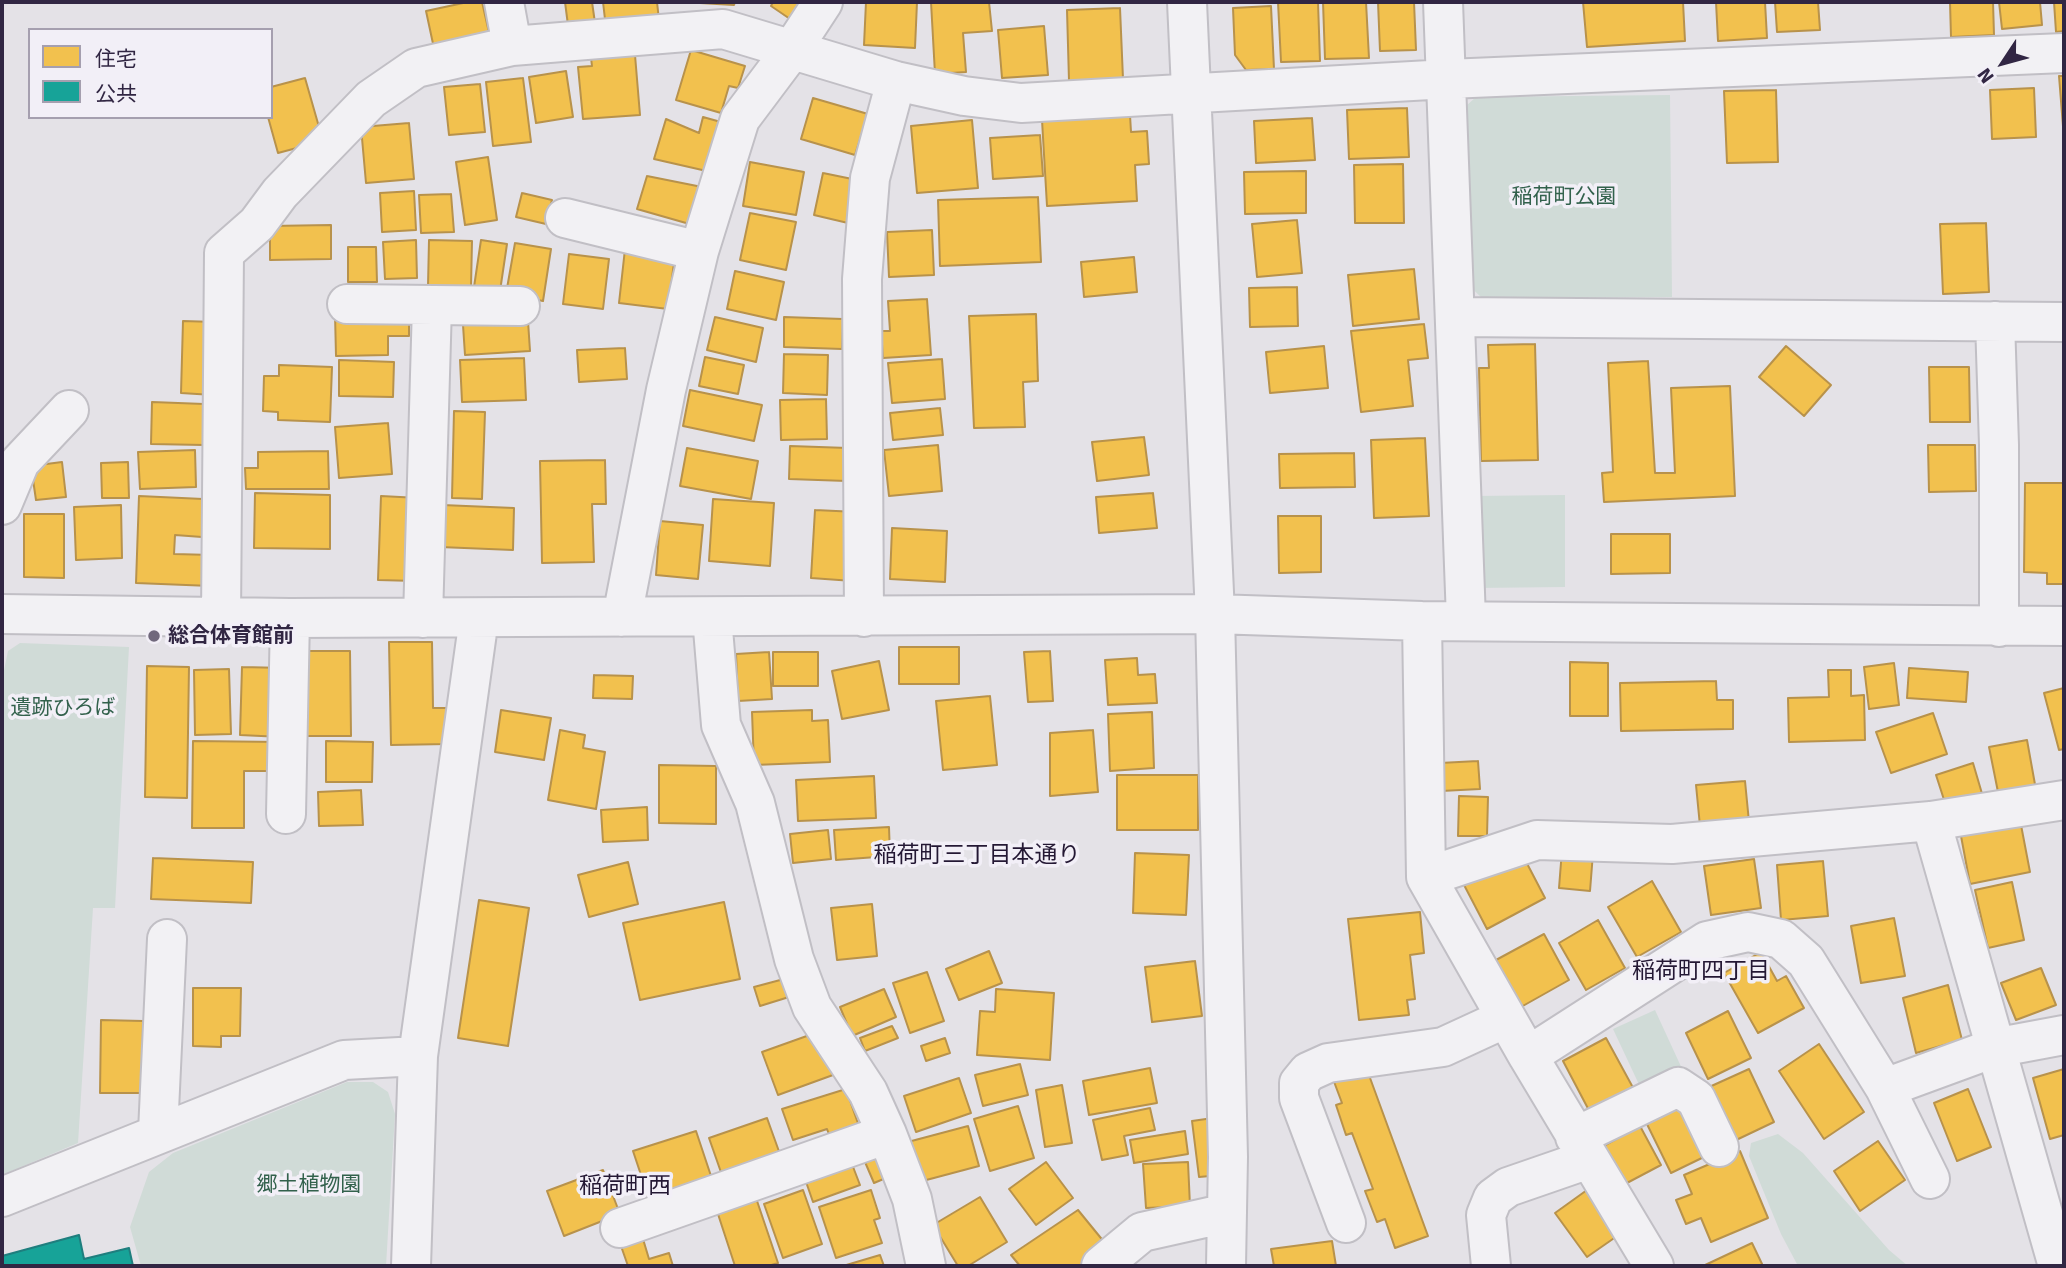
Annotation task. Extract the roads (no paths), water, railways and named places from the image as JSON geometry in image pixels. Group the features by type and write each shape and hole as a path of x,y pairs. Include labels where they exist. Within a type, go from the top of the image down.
{"street":[{"path":"504,2 512,46"},
{"path":"622,617 666,390 699,251 740,119 792,51 823,2"},
{"path":"1187,2 1215,614 1228,1157 1226,1266"},
{"path":"1443,2 1457,317 1466,619"},
{"path":"220,617 224,253 257,224 281,193 371,99 416,68 512,46 723,29 896,81 964,96 1021,103 1448,79 2064,53"},
{"path":"864,617 862,279 870,178 896,81"},
{"path":"565,218 699,251"},
{"path":"347,304 520,306"},
{"path":"423,618 432,305"},
{"path":"1457,317 2064,322"},
{"path":"1995,321 1999,445 1999,627"},
{"path":"2,505 20,462 69,410"},
{"path":"2,614 290,618 1215,614 1422,621 1466,619 2064,626"},
{"path":"712,617 721,725 755,803 794,959 812,1007 869,1092 912,1199 926,1266"},
{"path":"286,814 290,618"},
{"path":"411,1266 418,1056 480,618"},
{"path":"1422,621 1426,877 1528,1056 1654,1266"},
{"path":"1426,877 1537,840 1672,844 1931,821 2064,800"},
{"path":"1931,821 2058,1266"},
{"path":"1528,1056 1707,941 1748,932 1781,939 1806,961 1885,1088 1930,1179"},
{"path":"158,1132 167,939"},
{"path":"1346,1223 1299,1098 1299,1083 1308,1072 1328,1063 1443,1047 1506,1018"},
{"path":"1885,1088 1994,1048 2064,1035"},
{"path":"2,1197 158,1132 344,1060 418,1056"},
{"path":"1491,1266 1486,1215 1493,1198 1508,1187 1582,1148 1678,1087 1696,1098 1719,1147"},
{"path":"620,1228 887,1134"},
{"path":"1101,1266 1143,1232 1227,1213"}],"place":[{"name":"総合体育館前","path":"154,636"}],"district":[{"name":"稲荷町三丁目本通り","path":"977,856"},
{"name":"稲荷町四丁目","path":"1701,972"},
{"name":"稲荷町西","path":"625,1187"}],"park label":[{"name":"稲荷町公園","path":"1564,197"},
{"name":"遺跡ひろば","path":"63,708"},
{"name":"郷土植物園","path":"309,1185"}]}
